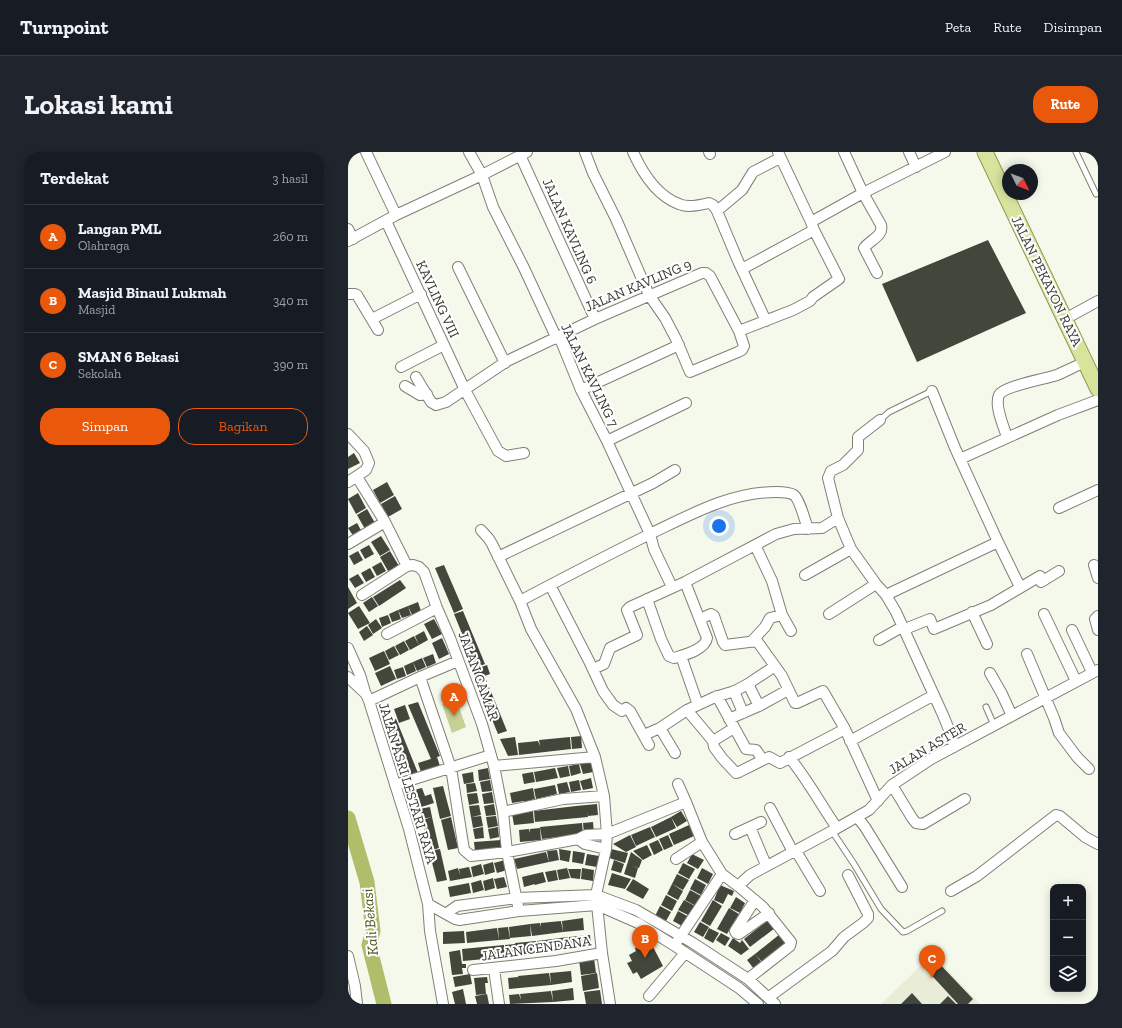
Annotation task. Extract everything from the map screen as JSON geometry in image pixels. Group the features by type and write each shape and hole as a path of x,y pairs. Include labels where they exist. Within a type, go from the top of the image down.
{"main road":[{"name":"JALAN PEKAYON RAYA","path":"985,152 1098,389"}],"street":[{"path":"366,152 396,215"},
{"name":"JALAN KAVLING 7","path":"469,152 482,175 493,207 524,268 556,337 561,341 581,390 607,440 650,534 654,549 672,587"},
{"path":"581,390 679,345 665,318 649,295 616,219 593,173 585,152"},
{"path":"633,152 645,174 661,193 670,199 680,205 701,206 709,203 713,205 766,321"},
{"path":"844,152 863,193 881,225 881,233 864,248 877,273"},
{"path":"908,152 916,167"},
{"path":"742,269 813,226 863,193 945,152"},
{"path":"348,229 350,240 396,215 523,154"},
{"name":"JALAN KAVLING 6","path":"523,154 595,319"},
{"path":"717,211 742,190 753,172 779,155 840,279 814,297 810,302 739,331"},
{"name":"KAVLING VIII","path":"386,221 465,390 498,451 506,456 524,453"},
{"path":"458,267 505,363"},
{"name":"JALAN KAVLING 9","path":"416,377 431,402 436,405 446,402 505,363 556,337 649,295 702,273 706,274 710,276 739,331 744,348 738,352 690,372 679,345"},
{"path":"348,294 358,295 378,330"},
{"path":"372,319 421,294"},
{"path":"1064,319 1098,301"},
{"path":"401,367 444,345"},
{"path":"1007,437 998,411 997,401 1000,393 1018,385 1056,375 1085,362"},
{"path":"405,386 420,395 427,394"},
{"path":"932,391 960,459 1020,587"},
{"path":"960,459 1058,415 1098,400"},
{"path":"607,440 686,403"},
{"path":"880,420 858,437 858,450 844,464 831,471 828,478 838,518 851,549 876,584 886,595 896,612 934,695 952,737 954,747"},
{"path":"348,434 364,451 367,457 368,467 352,479 385,522 407,566 362,595"},
{"path":"498,557 631,493 675,470"},
{"path":"1059,508 1098,490"},
{"path":"520,601 650,534 709,506 741,496 769,492 784,492 794,495 808,529"},
{"path":"593,669 604,664 610,648 637,635 627,610 630,607 685,582 776,534 794,529 822,528 838,518"},
{"path":"348,544 385,522"},
{"path":"480,530 489,539 520,601 541,649 576,709 595,757 604,796 607,834 606,849 597,900 602,953 610,1004"},
{"path":"886,595 998,542"},
{"path":"755,545 772,581 782,615 791,631"},
{"path":"805,575 851,549"},
{"path":"1094,564 1098,578"},
{"name":"JALAN CAMAR","path":"407,566 414,565 419,567 424,572 482,724 494,766 503,812 507,852 519,911"},
{"path":"879,640 904,628 930,619 934,629 991,604 1040,576 1041,582 1059,571"},
{"path":"647,599 661,639 669,656 674,658 681,656 704,646 707,638 685,582"},
{"path":"829,614 876,584"},
{"path":"550,585 603,691 613,705 622,711 626,708 630,711 649,745"},
{"path":"387,634 437,608"},
{"path":"972,612 988,644"},
{"path":"700,619 711,614 714,616 725,645 757,641 782,676 794,702 797,704 823,691 845,729 878,801"},
{"path":"1044,614 1076,681"},
{"path":"752,641 765,627 770,618 782,615"},
{"path":"1098,616 1095,619 1098,630"},
{"path":"1072,630 1095,671"},
{"path":"348,648 368,698 458,661"},
{"path":"1027,654 1046,697 1059,733 1089,769"},
{"path":"681,656 698,705"},
{"path":"644,735 659,727 660,728 687,710 748,684 775,666"},
{"name":"JALAN ASTER","path":"738,886 750,875 835,830 869,810 892,785 912,771 1095,671"},
{"path":"990,673 1012,716"},
{"name":"JALAN ASRI LESTARI RAYA","path":"348,677 368,698 409,829 428,904 430,931 443,1004"},
{"path":"420,677 451,768 464,850 471,856 507,852 578,838 586,835 607,834 686,802"},
{"path":"748,684 759,706"},
{"path":"713,741 743,713 788,690"},
{"path":"734,691 743,713"},
{"path":"850,741 934,695"},
{"path":"717,696 746,749 756,750 763,760"},
{"path":"687,710 713,741 714,747 722,758 736,773 770,757 780,763 845,729"},
{"path":"660,728 675,752"},
{"path":"395,785 491,755"},
{"path":"494,766 595,757"},
{"path":"789,757 800,771 826,812 835,830"},
{"path":"678,784 702,842 722,874 755,900 769,914 790,940 791,944 748,979"},
{"path":"892,785 916,823 923,824 965,798"},
{"path":"503,812 563,799 604,796"},
{"path":"770,808 794,851 820,891"},
{"path":"951,891 977,876 1056,815 1060,816 1085,837 1098,844"},
{"path":"857,816 868,831 902,887"},
{"path":"735,834 761,822"},
{"path":"750,827 766,866"},
{"path":"578,838 585,844 606,849"},
{"path":"676,859 702,842"},
{"path":"675,946 680,936 722,874"},
{"path":"447,913 457,906 517,898 597,900 636,910 717,958 748,979 772,1001 832,951 844,937 868,918 868,914 848,875"},
{"path":"428,904 459,920 597,900 675,946 739,988 758,1004"},
{"path":"755,900 736,933 739,934 769,914"},
{"name":"JALAN CENDANA","path":"473,970 494,969 556,961 602,953"},
{"path":"649,996 685,953"},
{"path":"348,956 355,986 357,1004"},
{"path":"710,969 717,958"},
{"path":"494,969 499,1004"}],"lane":[{"path":"1076,152 1096,194"},
{"path":"880,420 889,412 932,391"},
{"path":"986,707 994,725"},
{"path":"835,830 881,909 903,932 942,911"}],"shaded area":[{"path":"933,954 979,1003 978,1004 881,1004"}],"green space":[{"path":"456,699 466,727 452,733 442,704"}],"building":[{"path":"988,240 1026,313 917,362 882,284"},
{"path":"354,453 360,463 348,469 348,457"},
{"path":"387,482 394,495 380,503 373,490"},
{"path":"358,493 366,508 356,514 348,499"},
{"path":"395,496 402,509 388,517 381,504"},
{"path":"367,509 375,523 365,529 357,515"},
{"path":"357,523 362,532 354,537 348,528"},
{"path":"381,536 390,550 380,556 371,542"},
{"path":"369,545 374,554 365,559 360,550"},
{"path":"358,551 363,560 354,565 349,556"},
{"path":"390,551 399,566 388,571 380,557"},
{"path":"381,562 386,571 377,576 372,567"},
{"path":"444,565 463,609 454,613 435,568"},
{"path":"370,568 375,577 366,582 361,573"},
{"path":"358,574 364,583 355,588 349,579"},
{"path":"400,580 406,588 379,606 373,597"},
{"path":"348,587 357,603 348,609"},
{"path":"372,597 378,606 369,612 363,603"},
{"path":"418,602 421,611 412,615 408,606"},
{"path":"359,606 370,623 358,629 348,613"},
{"path":"408,606 411,615 402,618 398,610"},
{"path":"398,610 401,619 392,622 389,614"},
{"path":"463,611 485,664 476,668 454,614"},
{"path":"388,615 391,623 382,627 379,618"},
{"path":"376,619 382,628 373,634 368,625"},
{"path":"434,619 442,634 432,639 424,624"},
{"path":"367,626 373,635 364,641 359,632"},
{"path":"424,631 428,640 419,645 415,636"},
{"path":"414,636 419,645 410,650 405,641"},
{"path":"442,638 449,654 439,659 432,643"},
{"path":"404,641 409,650 400,655 395,646"},
{"path":"394,646 399,655 389,660 385,651"},
{"path":"384,651 390,664 375,671 369,658"},
{"path":"433,654 436,663 427,667 423,658"},
{"path":"422,658 426,667 417,671 413,662"},
{"path":"413,662 416,671 407,675 404,666"},
{"path":"487,665 490,674 476,679 473,670"},
{"path":"390,666 396,679 381,686 375,673"},
{"path":"403,667 406,676 397,679 394,670"},
{"path":"485,677 507,731 498,734 476,681"},
{"path":"418,702 440,756 431,759 408,705"},
{"path":"405,705 410,719 399,723 394,709"},
{"path":"396,719 418,773 409,777 387,723"},
{"path":"581,736 582,748 572,749 571,737"},
{"path":"515,737 518,755 508,756 500,739"},
{"path":"570,737 571,749 519,755 518,743 538,741 540,746 539,740"},
{"path":"437,757 441,769 422,775 418,763"},
{"path":"591,762 593,772 583,774 580,764"},
{"path":"579,764 581,773 571,776 569,766"},
{"path":"568,766 570,776 560,778 557,768"},
{"path":"488,768 490,779 479,781 478,770"},
{"path":"555,768 558,778 536,782 534,772"},
{"path":"473,772 474,782 464,784 462,774"},
{"path":"533,772 535,782 524,784 522,774"},
{"path":"591,778 593,788 583,790 580,781"},
{"path":"490,780 492,791 482,792 480,782"},
{"path":"579,780 581,790 571,792 569,782"},
{"path":"567,782 570,792 559,794 557,784"},
{"path":"475,783 477,791 467,793 466,784"},
{"path":"555,785 557,794 536,799 534,789"},
{"path":"443,786 451,816 440,819 433,788"},
{"path":"422,788 425,796 431,794 434,803 418,808 413,790"},
{"path":"533,788 535,799 512,803 510,793"},
{"path":"492,792 494,803 484,804 482,794"},
{"path":"477,793 479,803 469,805 467,794"},
{"path":"494,804 496,815 486,816 484,806"},
{"path":"597,804 598,815 588,816 587,811 588,817 535,822 534,811"},
{"path":"479,805 481,815 471,817 469,806"},
{"path":"430,807 432,817 422,819 419,809"},
{"path":"533,811 534,823 514,825 512,814"},
{"path":"681,811 687,821 677,827 671,817"},
{"path":"481,816 483,826 473,828 471,817"},
{"path":"496,816 498,826 488,828 486,817"},
{"path":"432,817 439,848 429,851 422,820"},
{"path":"451,817 458,848 448,850 441,820"},
{"path":"671,817 676,828 656,837 651,827"},
{"path":"593,822 594,833 584,834 583,823"},
{"path":"582,823 583,834 542,839 540,827"},
{"path":"689,825 694,836 683,841 678,830"},
{"path":"483,827 484,838 475,839 473,829"},
{"path":"498,827 499,837 490,839 488,829"},
{"path":"650,827 655,837 636,846 631,835"},
{"path":"540,828 541,840 520,842 519,830 529,829 530,833 530,829"},
{"path":"678,830 683,841 674,845 669,834"},
{"path":"630,835 636,847 626,852 613,844"},
{"path":"668,835 673,846 664,850 659,839"},
{"path":"501,840 501,850 475,852 474,842"},
{"path":"658,840 663,850 654,855 649,844"},
{"path":"647,845 652,855 643,860 633,851"},
{"path":"440,849 447,880 437,882 429,851"},
{"path":"559,849 571,851 569,862 560,860"},
{"path":"611,849 628,853 625,863 609,858"},
{"path":"557,850 559,860 549,862 547,851"},
{"path":"573,851 585,853 583,864 572,862"},
{"path":"546,852 549,862 517,869 514,859"},
{"path":"631,852 642,860 639,868 631,866 638,868 635,878 624,874"},
{"path":"587,854 599,856 597,867 585,865"},
{"path":"692,854 704,860 698,869 687,863"},
{"path":"505,860 507,870 497,873 494,863"},
{"path":"614,860 624,864 621,873 611,870"},
{"path":"493,862 495,872 485,875 483,865"},
{"path":"683,863 695,869 689,879 678,873"},
{"path":"481,864 484,874 473,877 471,867"},
{"path":"469,867 472,877 450,881 448,871 458,868 460,875 459,869"},
{"path":"567,868 570,878 559,880 557,870"},
{"path":"582,868 594,870 593,881 581,879"},
{"path":"702,868 713,874 708,884 697,878"},
{"path":"568,869 581,869 580,879 571,878"},
{"path":"556,870 558,880 548,882 545,872"},
{"path":"543,872 546,882 524,887 522,877"},
{"path":"612,873 631,879 625,889 608,885"},
{"path":"677,874 689,880 683,890 672,884"},
{"path":"504,877 507,887 497,889 494,879"},
{"path":"493,878 495,888 485,891 483,881"},
{"path":"633,879 649,889 643,899 626,890"},
{"path":"695,879 706,885 701,895 690,889"},
{"path":"481,880 484,890 473,893 471,883"},
{"path":"469,883 471,893 450,897 448,887"},
{"path":"672,884 683,891 678,900 667,894"},
{"path":"720,885 734,891 732,896 728,894 723,904 714,900"},
{"path":"690,890 701,896 696,906 685,900"},
{"path":"666,895 677,901 672,911 661,905"},
{"path":"736,897 745,903 740,913 730,908"},
{"path":"684,900 695,906 690,916 678,910"},
{"path":"713,900 722,906 710,926 701,921"},
{"path":"660,906 671,912 666,921 655,916"},
{"path":"729,908 739,914 727,934 717,929"},
{"path":"678,911 689,917 684,927 673,921"},
{"path":"583,918 584,930 563,932 562,921"},
{"path":"768,920 775,928 750,947 744,939"},
{"path":"561,921 563,932 532,936 530,924 540,923 541,927 541,923"},
{"path":"700,922 709,927 703,937 694,932"},
{"path":"530,924 531,936 510,938 509,927"},
{"path":"508,927 510,939 499,940 498,928"},
{"path":"497,928 499,940 467,943 466,932"},
{"path":"709,928 719,933 713,943 704,938"},
{"path":"464,931 465,943 443,944 443,932"},
{"path":"721,933 730,938 725,946 716,940"},
{"path":"780,934 787,943 762,962 755,954"},
{"path":"590,935 591,947 570,949 569,937"},
{"path":"568,937 569,949 506,956 505,945 515,944 516,949 515,943 536,941 537,946 537,941"},
{"path":"733,938 740,943 742,940 749,949 741,955 728,946"},
{"path":"651,943 663,966 641,979 637,972 633,974 627,963 632,961 629,955 636,951 635,948 641,945 642,948"},
{"path":"504,945 505,957 463,961 462,949"},
{"path":"460,950 462,964 466,964 466,968 462,968 463,974 452,975 449,952"},
{"path":"755,954 762,963 754,969 747,960"},
{"path":"594,958 596,973 581,975 579,960"},
{"path":"934,958 973,999 968,1004 958,1004 924,967"},
{"path":"571,971 572,982 551,985 550,973"},
{"path":"549,973 551,985 509,989 508,978 518,977 519,982 518,976"},
{"path":"597,973 599,988 583,991 581,976"},
{"path":"470,974 472,984 455,987 453,977"},
{"path":"487,977 488,983 485,983 486,994 476,995 474,978"},
{"path":"573,988 574,1000 553,1002 552,991"},
{"path":"463,989 466,1004 455,1004 452,992"},
{"path":"600,990 602,1004 586,1004 584,992"},
{"path":"551,991 553,1002 510,1004 509,995 519,994 521,1000 520,994"},
{"path":"912,993 922,1004 901,1004"},
{"path":"487,994 489,1004 477,1004 475,996"},
{"path":"948,996 956,1004 940,1004"}],"waterway":[{"name":"Kali Bekasi","path":"348,818 367,882 373,931 369,945 384,1004"}],"place":[{"name":"Langan PML","path":"454,716"},
{"name":"Masjid Binaul Lukmah","path":"645,958"},
{"name":"SMAN 6 Bekasi","path":"932,978"}]}
